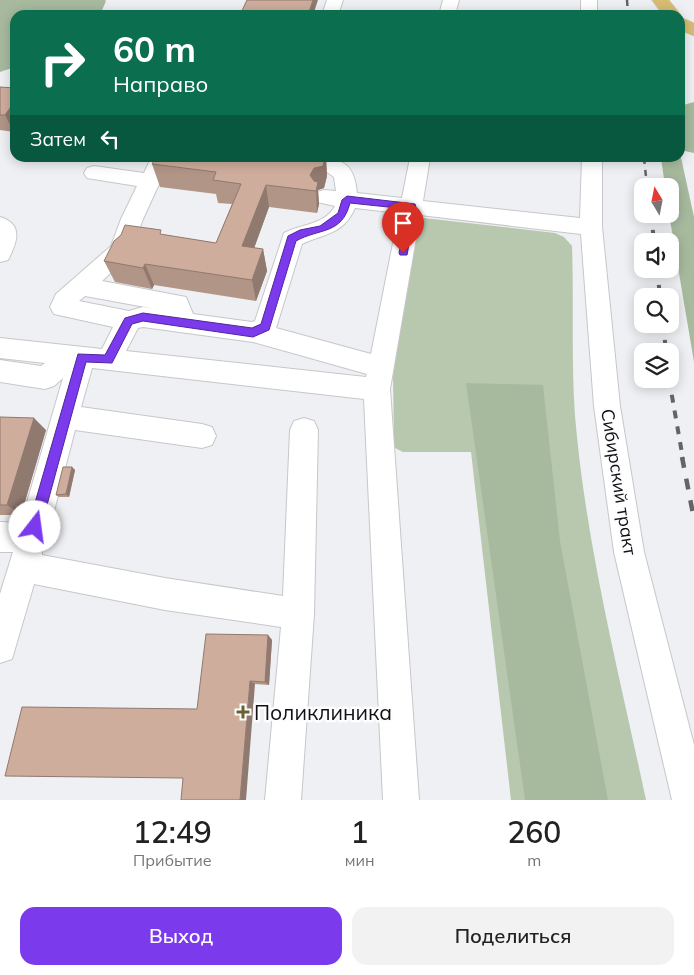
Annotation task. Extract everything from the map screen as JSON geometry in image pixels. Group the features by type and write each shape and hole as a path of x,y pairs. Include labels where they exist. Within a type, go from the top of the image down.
{"main road":[{"path":"660,0 668,10"}],"street":[{"path":"159,162 132,219 121,250 64,301 62,307 129,320 143,317 253,332 379,378"},
{"path":"253,332 266,327 292,238 303,232 323,229 343,214 347,200 344,174 327,162"},
{"path":"401,800 379,378 419,162"},
{"name":"Сибирский тракт","path":"592,162 591,227 607,406 629,552 690,800"},
{"path":"412,207 591,227"},
{"path":"0,225 6,230 8,239 0,254"},
{"path":"82,286 178,304 183,323"},
{"path":"0,371 45,378 87,358 129,320"},
{"path":"0,348 87,358 379,378"},
{"path":"0,647 65,417 87,358"},
{"path":"65,417 202,436"},
{"path":"284,800 298,614 304,430"},
{"path":"0,537 32,538"},
{"path":"24,567 165,594 298,614"}],"lane":[{"path":"94,173 150,180"},
{"path":"324,197 412,207"}],"green space":[{"path":"0,0 106,1 102,10 10,10 10,69 0,72"},
{"path":"694,102 694,153 685,151 685,105"},
{"path":"662,162 682,162 694,217 694,362 679,273 679,233 672,233 671,223 679,223 679,178 664,178"},
{"path":"424,218 555,233 564,237 572,246 574,395 580,465 604,609 646,800 511,800 471,452 403,452 395,448 394,443 393,377 413,242 417,229"},
{"path":"466,383 543,385 560,541 608,800 525,800"}],"building":[{"path":"247,0 313,0 310,10 242,10"},
{"path":"0,87 10,88 10,108 5,115 0,115"},
{"path":"153,162 324,162 323,166 314,168 310,175 314,181 318,182 316,191 266,185 242,246 263,249 252,280 145,264 143,268 104,261 114,241 121,235 125,225 161,230 160,234 216,243 241,184 213,180 216,172 152,164"},
{"path":"0,417 34,418 7,505 0,505"},
{"path":"63,467 72,467 66,494 56,495"},
{"path":"206,634 268,635 265,682 250,681 240,800 181,800 183,778 5,776 22,707 197,709"}],"railway":[{"path":"627,0 628,10"},
{"path":"644,162 646,178"},
{"path":"652,223 653,233"},
{"path":"658,278 659,288"},
{"path":"664,333 665,343"},
{"path":"671,388 683,459"},
{"path":"682,457 694,519"}],"place":[{"name":"Поликлиника","path":"243,712"}],"route":[{"path":"35,527 82,357 108,360 129,320 143,317 253,332 266,327 292,238 303,232 323,229 343,214 347,200 412,207 403,253"}]}
